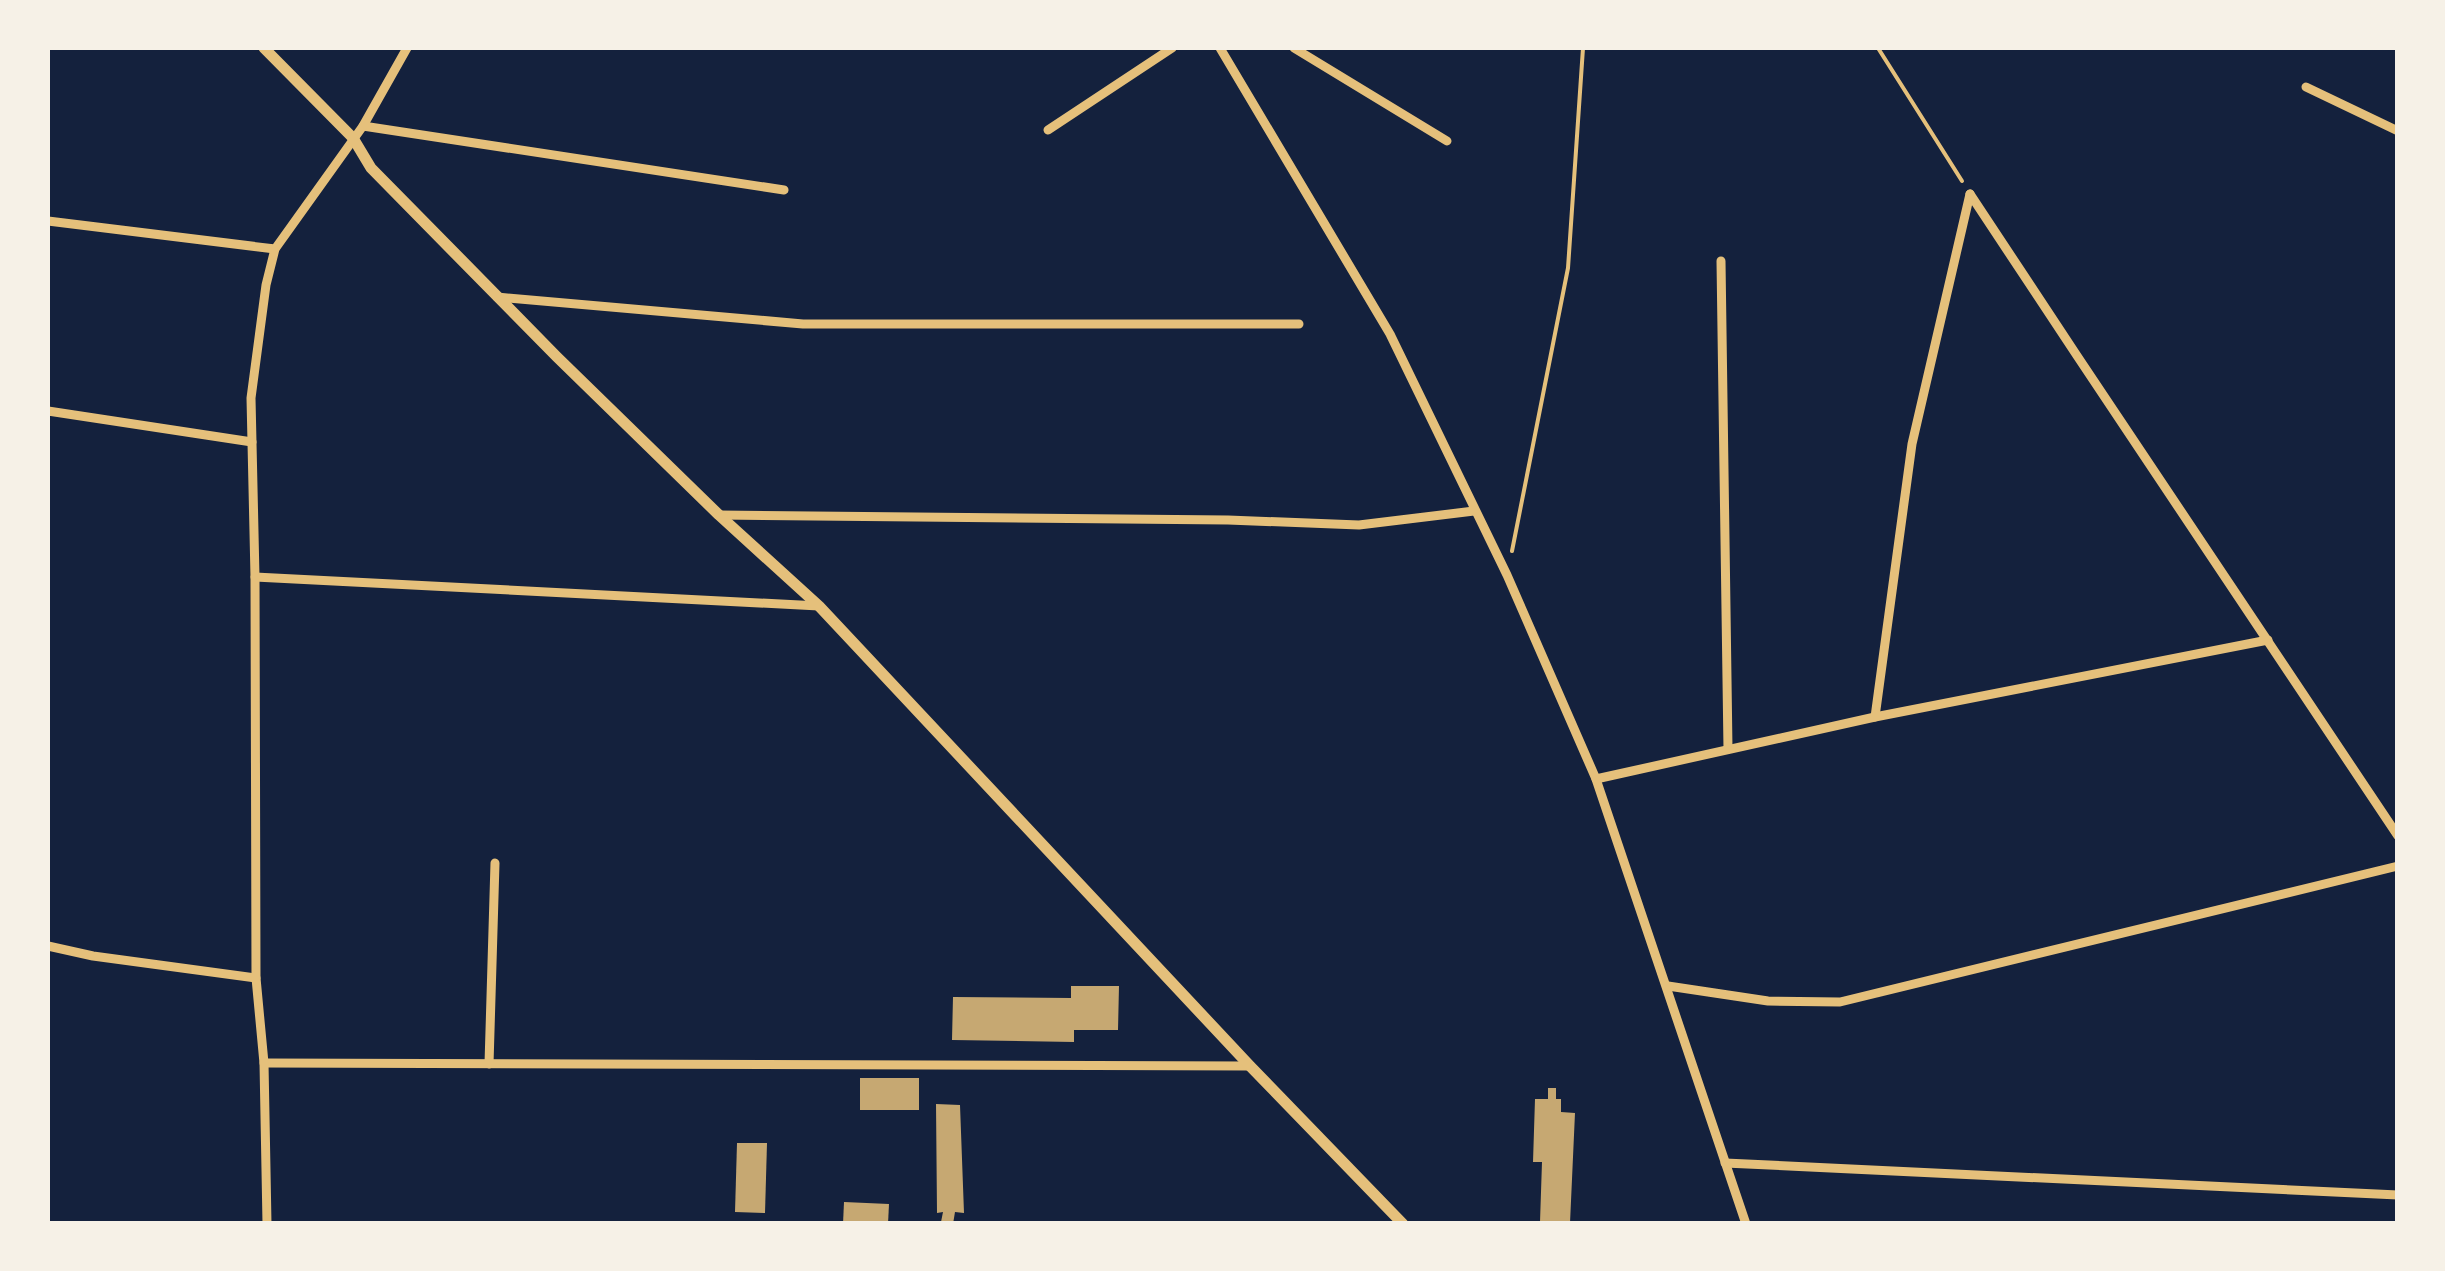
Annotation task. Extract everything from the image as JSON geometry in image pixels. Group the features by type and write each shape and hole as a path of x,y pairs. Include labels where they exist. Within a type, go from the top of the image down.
{"street":[{"path":"264,48 353,138 371,168 497,297 719,515 820,606 1403,1224"},
{"path":"267,1224 264,1063 256,978 251,398 266,286 275,249 363,126 407,48"},
{"path":"1048,130 1172,48"},
{"path":"1220,48 1390,334 1507,575 1596,779 1746,1224"},
{"path":"1294,48 1446,141"},
{"path":"2306,88 2341,101 2398,131"},
{"path":"363,126 784,190"},
{"path":"1970,194 2163,489 2398,836"},
{"path":"1875,716 1912,444 1970,194"},
{"path":"48,221 275,249"},
{"path":"1720,261 1728,749"},
{"path":"497,297 803,324 1299,324"},
{"path":"48,411 252,442"},
{"path":"719,515 1359,525 1474,511"},
{"path":"255,577 820,606"},
{"path":"1596,779 1875,716 2268,640"},
{"path":"489,1064 495,864"},
{"path":"1668,986 1768,1001 1840,1002 2398,866"},
{"path":"48,946 93,956 256,978"},
{"path":"264,1063 1250,1066"},
{"path":"1725,1163 2398,1194"}],"path":[{"path":"1507,575 1568,268 1583,48"},
{"path":"1878,48 1970,194"}],"building":[{"path":"1071,986 1119,986 1118,1030 1074,1030 1074,1042 952,1040 953,997 1071,998"},
{"path":"860,1078 919,1078 919,1110 860,1110"},
{"path":"1548,1088 1556,1088 1561,1112 1575,1113 1570,1223 1540,1222 1542,1162 1533,1162 1535,1099 1548,1099"},
{"path":"936,1104 960,1105 964,1213 955,1212 953,1224 941,1222 943,1212 937,1213"},
{"path":"737,1143 767,1143 765,1213 735,1212"},
{"path":"844,1202 889,1204 888,1224 843,1224"}]}
